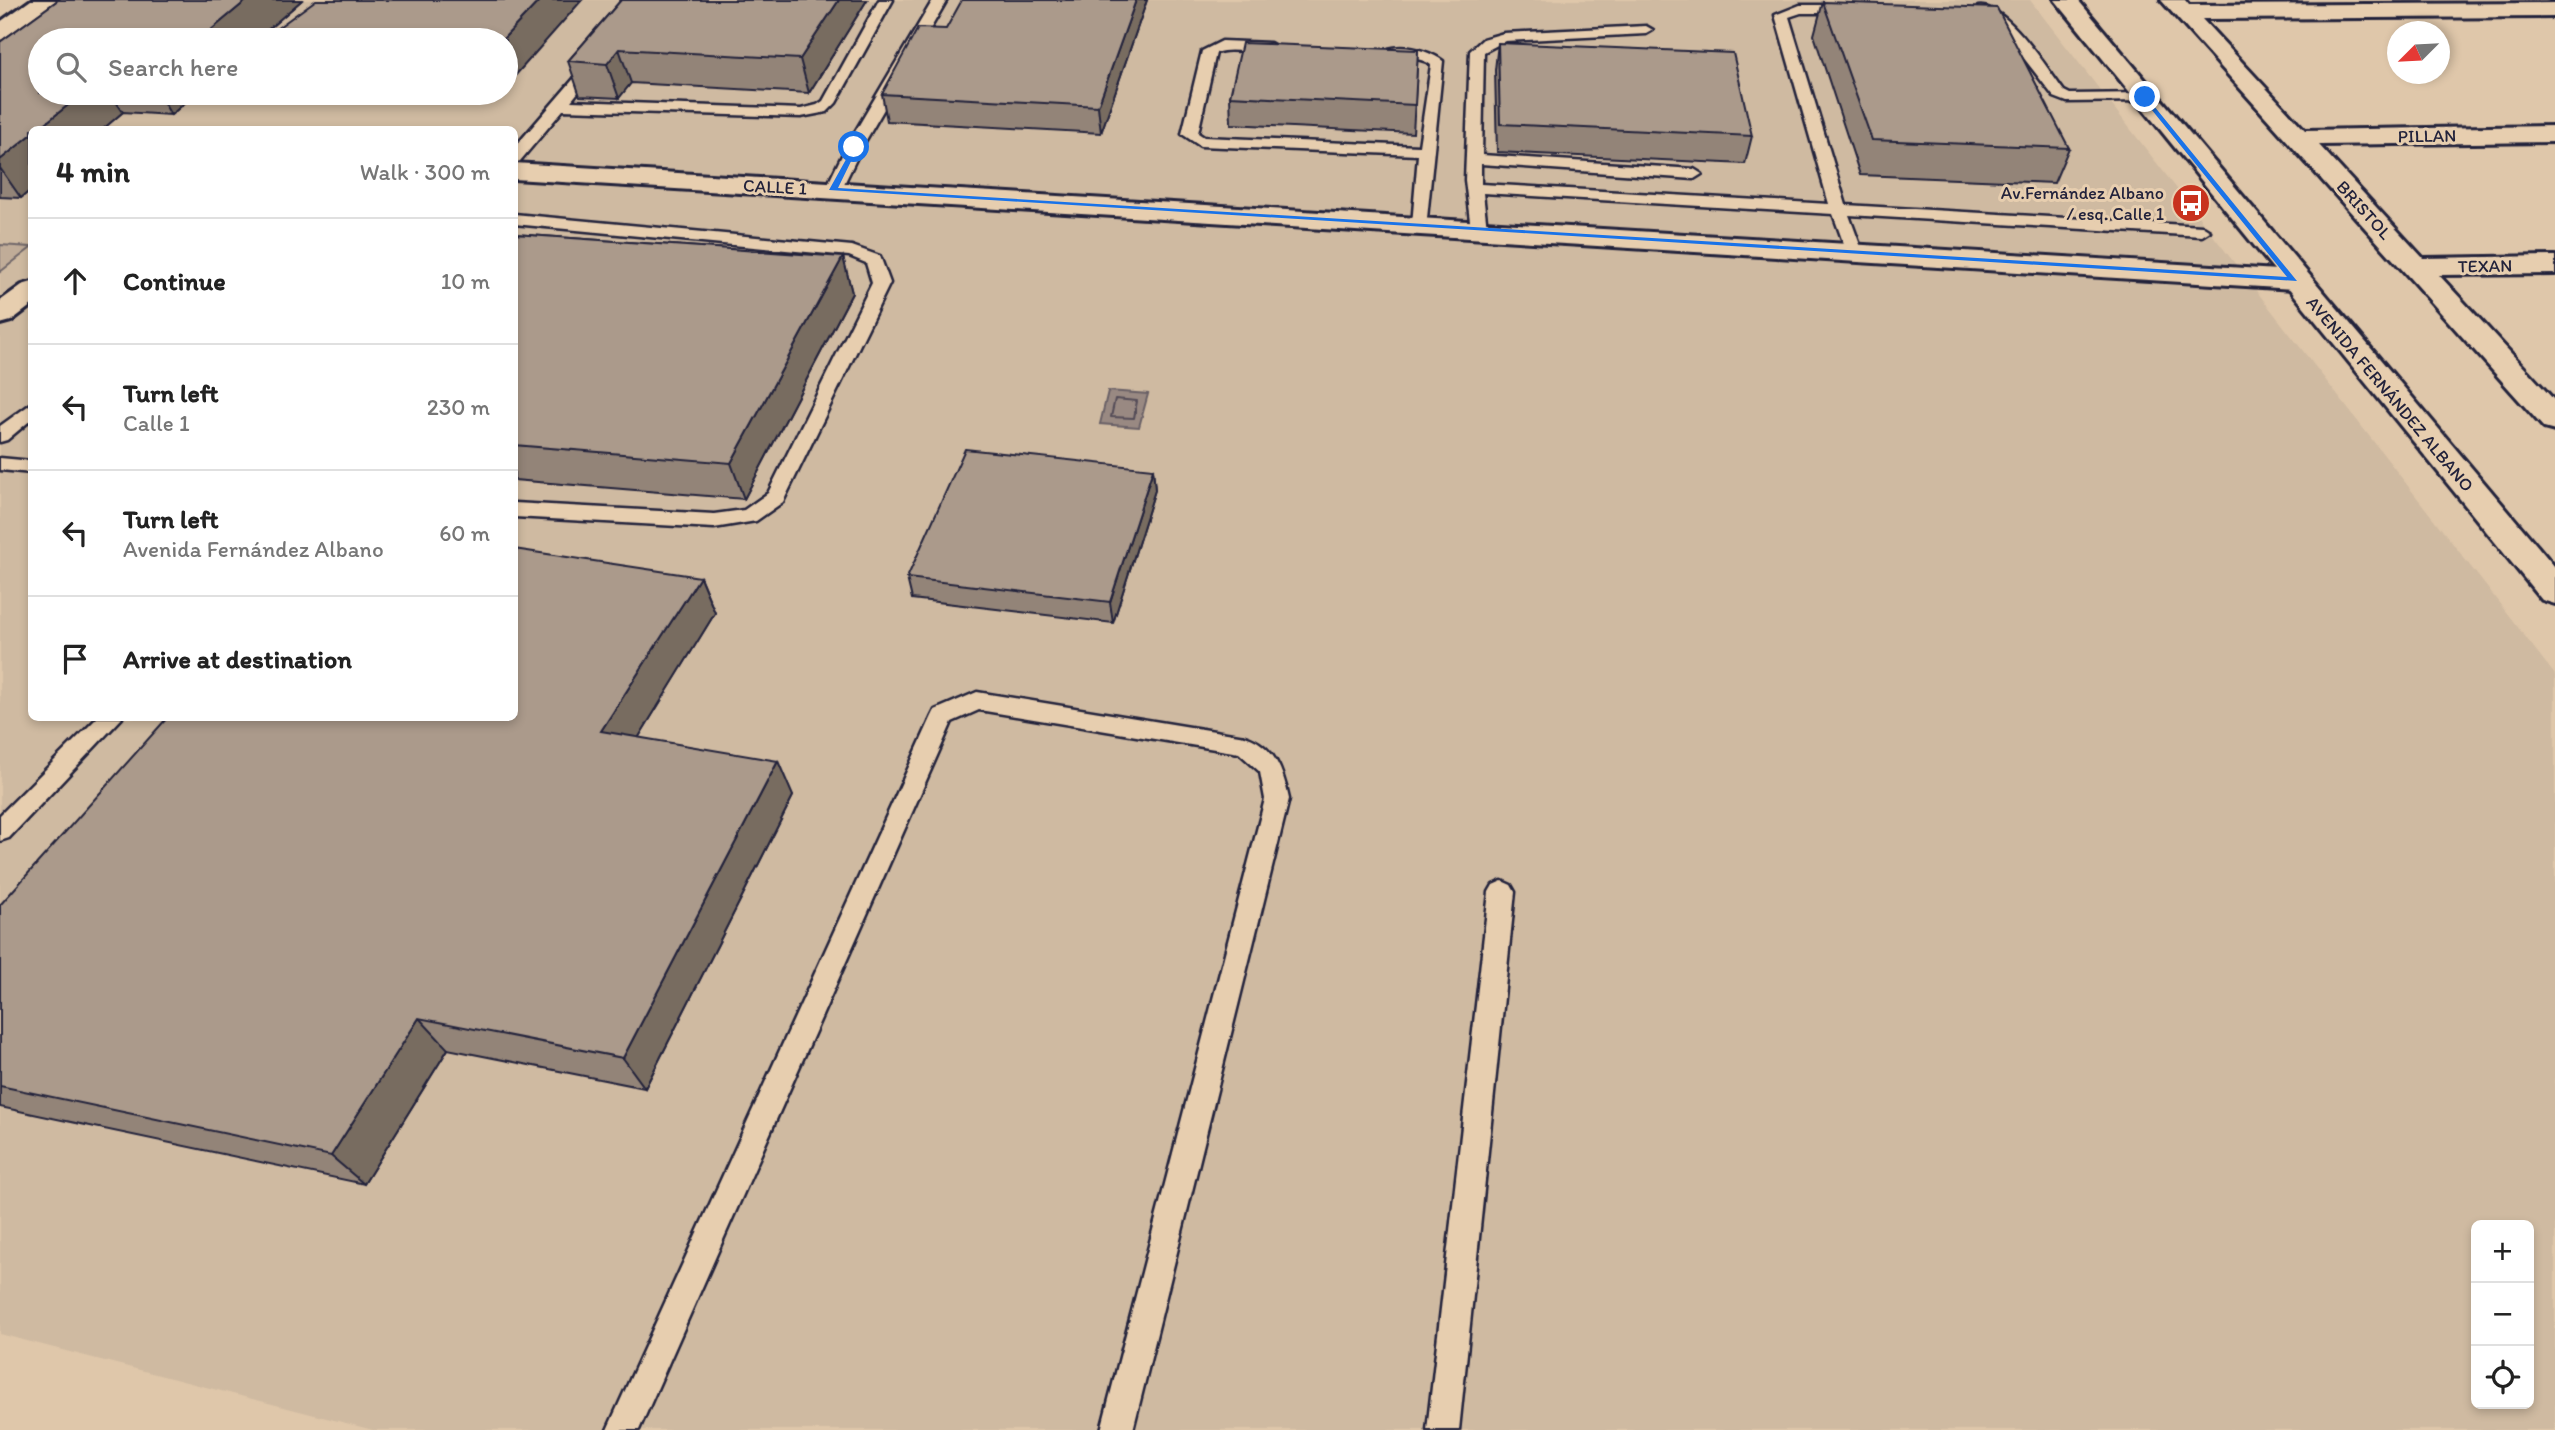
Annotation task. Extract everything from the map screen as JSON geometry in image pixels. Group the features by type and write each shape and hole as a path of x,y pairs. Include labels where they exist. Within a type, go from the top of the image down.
{"street":[{"path":"0,33 46,0"},
{"name":"AVENIDA FERNÁNDEZ ALBANO","path":"2066,0 2294,280 2555,592"},
{"path":"2178,6 2555,10"},
{"name":"BRISTOL","path":"2178,6 2555,421"},
{"name":"PILLAN","path":"2298,138 2555,134"},
{"name":"CALLE 1","path":"518,171 2294,280"},
{"name":"TEXAN","path":"2416,267 2555,265"},
{"path":"0,315 28,294"}],"lane":[{"path":"559,105 802,113 822,109 829,103 886,0"},
{"path":"833,190 854,147 940,0"},
{"path":"1854,253 1782,15 1800,9 1868,9"},
{"path":"1965,10 1989,11 2000,18 2059,94 2067,98 2145,97"},
{"path":"1479,229 1474,188 1477,51 1488,42 1504,37 1646,30"},
{"path":"1292,48 1222,46 1209,51 1190,134 1200,141 1426,151"},
{"path":"518,153 604,52"},
{"path":"1372,52 1426,54 1438,64 1426,151 1420,225"},
{"path":"1474,159 1694,174"},
{"path":"1474,188 2202,231"},
{"path":"518,219 852,251 874,260 881,283 776,497 749,516 714,521 518,510"},
{"path":"0,436 28,412"},
{"path":"0,464 28,467"},
{"path":"623,1430 943,716 976,701 1245,745 1271,768 1278,799 1117,1430"},
{"path":"0,831 108,721"},
{"path":"1443,1430 1502,892"}],"shaded area":[{"path":"87,0 2030,0 2555,675 2555,1430 373,1430 0,1334 0,272 28,250 28,721 518,721 518,126 28,126 28,247 0,245 0,65 28,44 28,105 518,105 518,28 50,28"},
{"path":"0,245 28,247 28,250 0,272"}],"water":[{"path":"1108,391 1148,394 1139,427 1100,424"}],"building":[{"path":"58,0 247,0 213,28 28,28 28,105 68,105 42,126 28,126 28,137 0,160 0,42"},
{"path":"316,0 540,0 513,28 278,28"},
{"path":"621,0 839,0 800,59 619,49 607,64 568,61"},
{"path":"962,0 1136,0 1098,106 882,94 918,28 946,29"},
{"path":"1823,2 1997,8 2069,148 1872,140"},
{"path":"1242,43 1418,50 1415,105 1230,96"},
{"path":"1498,43 1733,53 1752,136 1500,124"},
{"path":"518,234 843,257 731,463 518,445"},
{"path":"965,449 1153,469 1110,602 907,578"},
{"path":"518,550 700,577 601,731 778,761 623,1058 419,1018 331,1156 0,1086 0,905 164,721 518,721"}],"place":[{"name":"Av.Fernández Albano / esq. Calle 1","path":"2191,203"}],"route":[{"path":"854,147 833,190 2294,280 2145,97"}]}
